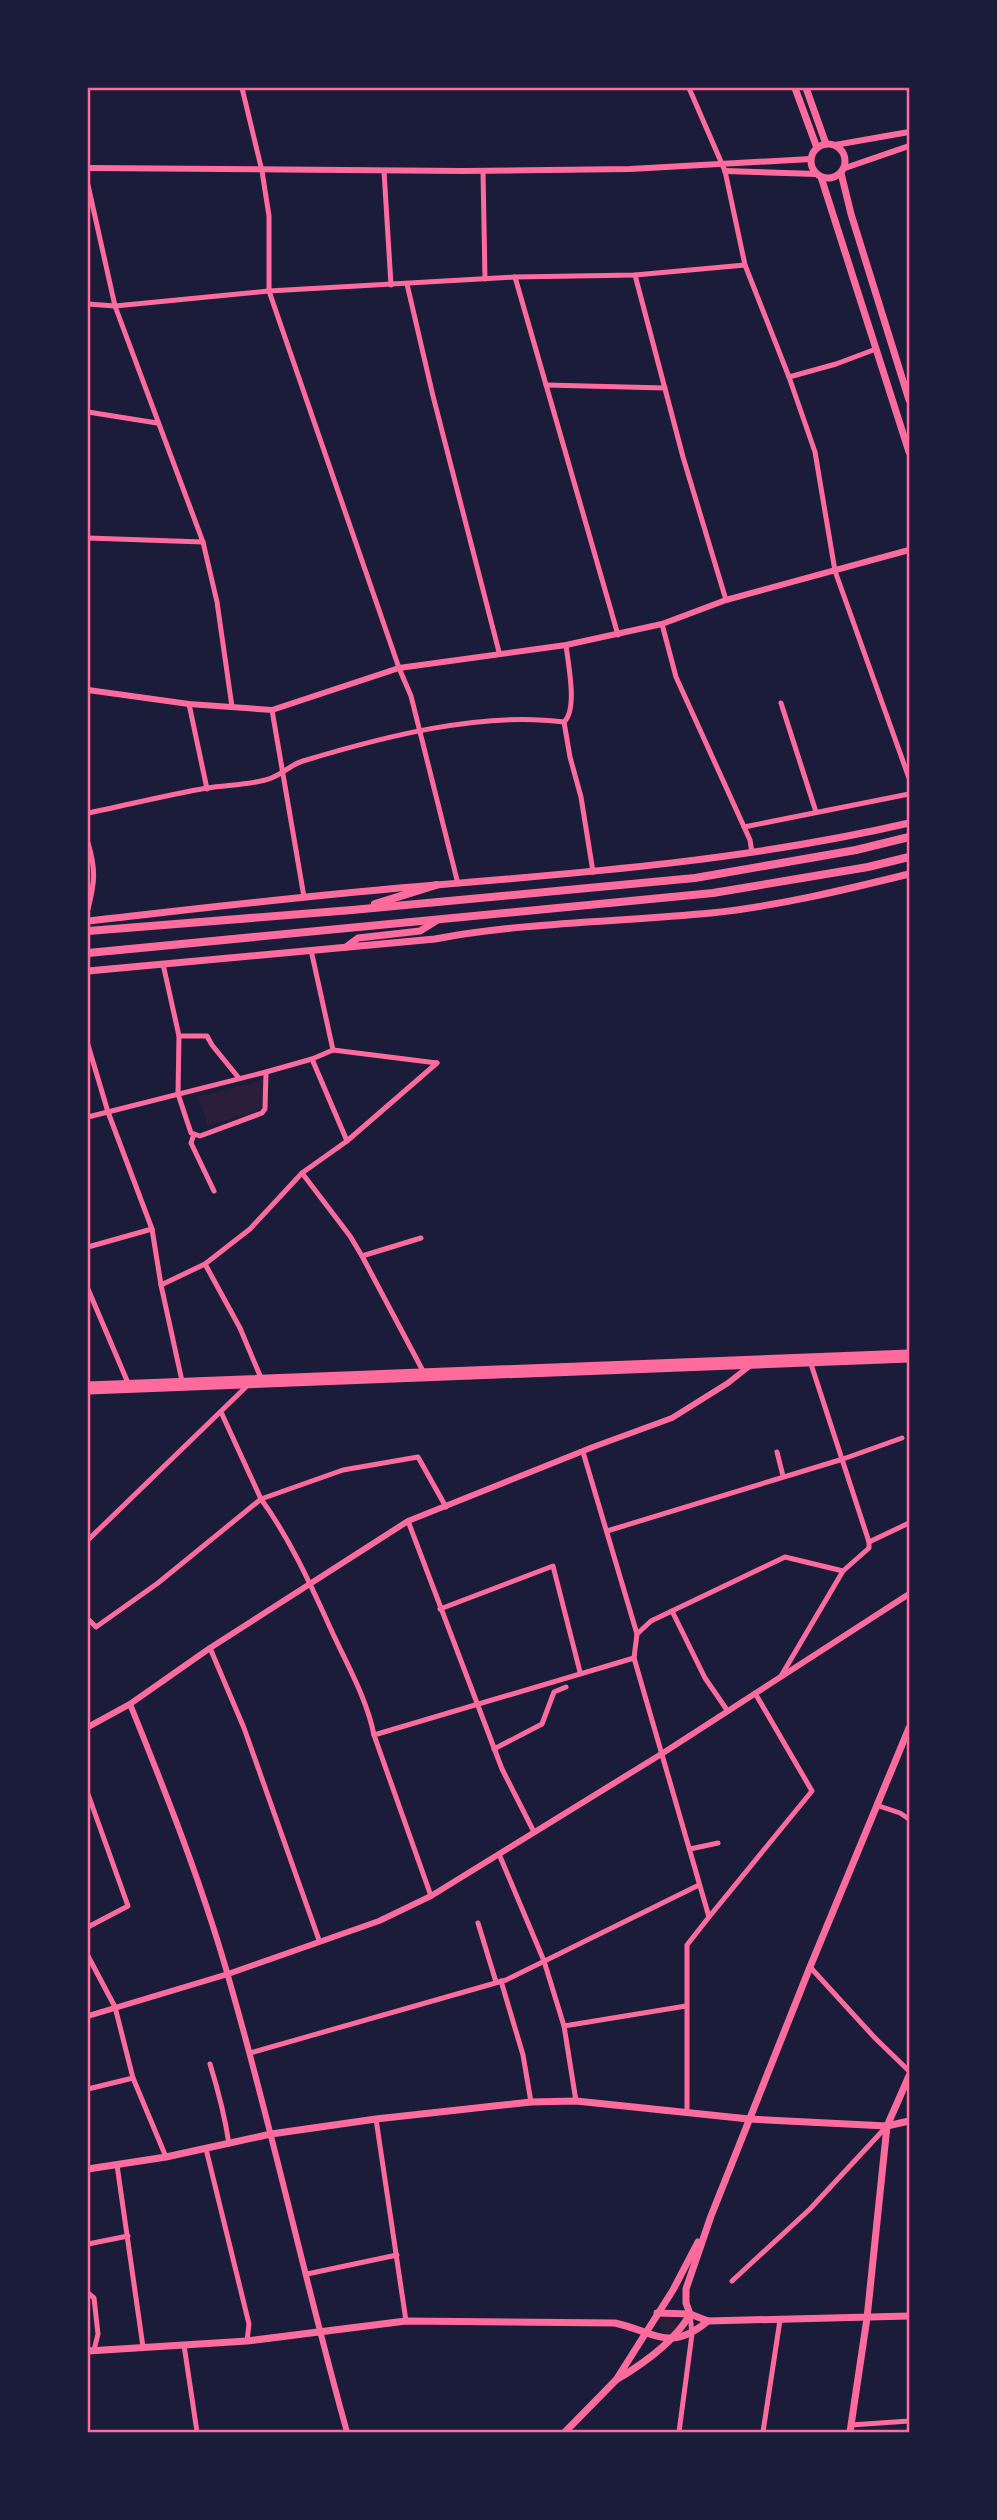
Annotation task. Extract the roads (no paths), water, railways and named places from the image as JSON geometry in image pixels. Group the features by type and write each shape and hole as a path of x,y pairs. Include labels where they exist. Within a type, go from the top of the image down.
{"highway":[{"path":"88,931 352,911 695,878 856,850 909,837"},
{"path":"88,953 713,893 868,867 909,857"},
{"path":"352,911 436,885"}],"main road":[{"path":"795,88 817,148"},
{"path":"806,88 826,144"},
{"path":"909,400 851,214 843,171 844,152 835,145 826,144 817,148 811,159 813,170 819,176 909,453"},
{"path":"819,176 832,178 843,171"},
{"path":"88,921 304,897 593,872 752,853 909,823"},
{"path":"88,971 555,924 714,912 786,901 909,874"},
{"path":"345,947 358,938 420,931 436,921"},
{"path":"88,1385 909,1353"},
{"path":"88,1391 909,1359"},
{"path":"616,2380 634,2370 671,2339 683,2328 690,2314 686,2303 686,2289 711,2216 909,1728"},
{"path":"850,2429 867,2318 887,2126 909,2074"},
{"path":"88,2169 166,2157 271,2134 531,2102 576,2101 749,2119 887,2126 909,2121"},
{"path":"565,2432 616,2380 673,2290 711,2216"},
{"path":"657,2313 690,2314 708,2321 909,2316"},
{"path":"91,2350 247,2341 406,2321 615,2323 662,2339 671,2339 692,2334 708,2321"}],"street":[{"path":"242,88 269,216 268,291 411,696 458,884"},
{"path":"689,88 724,168 745,265 789,377 815,453 835,571 909,778"},
{"path":"835,145 909,132"},
{"path":"843,171 909,146"},
{"path":"88,168 483,171 724,168 811,159"},
{"path":"724,168 819,176"},
{"path":"384,171 391,285"},
{"path":"483,171 485,279"},
{"path":"88,185 116,306 203,542 217,602 232,707"},
{"path":"88,304 116,306 268,291 515,277 635,275 745,265"},
{"path":"635,275 682,457 726,600"},
{"path":"515,277 618,635"},
{"path":"407,284 436,410 499,652"},
{"path":"789,377 876,349"},
{"path":"546,385 665,388"},
{"path":"88,412 157,423"},
{"path":"88,538 203,542"},
{"path":"88,690 188,704 272,710 399,668 499,652 566,645 662,624 726,600 909,550"},
{"path":"662,624 676,677 750,840 752,853"},
{"path":"564,722 572,707 566,645"},
{"path":"781,703 816,812"},
{"path":"188,704 206,789"},
{"path":"272,710 304,897"},
{"path":"88,813 266,780 282,775 299,762 420,731 537,718 564,722"},
{"path":"564,722 581,797 593,872"},
{"path":"744,827 909,794"},
{"path":"88,843 94,863 94,884 88,909"},
{"path":"311,950 333,1050"},
{"path":"163,964 179,1037 178,1094 191,1133 200,1136 262,1113 265,1109 266,1072"},
{"path":"179,1037 207,1035 238,1077"},
{"path":"88,1045 108,1112 152,1229 182,1381"},
{"path":"88,1117 266,1072 333,1050 437,1063 347,1141 302,1173 250,1229 205,1264 161,1285"},
{"path":"312,1059 347,1141"},
{"path":"194,1134 191,1143 214,1191"},
{"path":"302,1173 350,1236 423,1371"},
{"path":"88,1247 152,1229"},
{"path":"362,1256 421,1238"},
{"path":"205,1264 240,1328 261,1378"},
{"path":"88,1289 128,1383"},
{"path":"88,1727 130,1704 210,1648 408,1521 672,1418 760,1358"},
{"path":"781,1676 843,1571 869,1548 810,1361"},
{"path":"88,1540 248,1385"},
{"path":"221,1412 261,1499 310,1584 369,1711 374,1735 431,1896"},
{"path":"607,1531 843,1459 902,1438"},
{"path":"583,1452 637,1634 634,1658 709,1917"},
{"path":"777,1452 783,1476"},
{"path":"88,1619 96,1627 158,1583 261,1499 343,1470 418,1457 446,1507"},
{"path":"408,1521 502,1769 534,1832"},
{"path":"869,1542 909,1523"},
{"path":"637,1634 651,1621 785,1557 843,1571"},
{"path":"440,1609 553,1566 580,1672"},
{"path":"88,2016 228,1974 379,1921 431,1896 663,1753 909,1594"},
{"path":"672,1611 693,1656 727,1710"},
{"path":"210,1648 243,1728 319,1940"},
{"path":"374,1735 634,1658"},
{"path":"494,1749 542,1724 554,1692 566,1687"},
{"path":"687,2112 687,1945 812,1791 755,1693"},
{"path":"130,1704 173,1811 228,1974 347,2432"},
{"path":"88,1794 128,1906 88,1927"},
{"path":"878,1806 909,1819"},
{"path":"690,1849 718,1843"},
{"path":"499,1854 544,1961 564,2026 576,2101"},
{"path":"250,2053 498,1982 699,1885"},
{"path":"478,1923 523,2055 531,2102"},
{"path":"88,1956 116,2007 133,2078 166,2157"},
{"path":"810,1967 909,2074"},
{"path":"564,2026 687,2006"},
{"path":"210,2064 220,2096 229,2144"},
{"path":"88,2090 133,2078"},
{"path":"376,2119 406,2321"},
{"path":"732,2281 810,2209 887,2126"},
{"path":"206,2149 248,2324 247,2341"},
{"path":"114,2165 128,2236 143,2347"},
{"path":"88,2244 128,2236"},
{"path":"307,2274 397,2255"},
{"path":"88,2293 93,2298 98,2334 91,2350"},
{"path":"679,2432 692,2334 690,2314"},
{"path":"763,2432 780,2320"},
{"path":"184,2345 197,2432"},
{"path":"850,2429 909,2421"}]}
